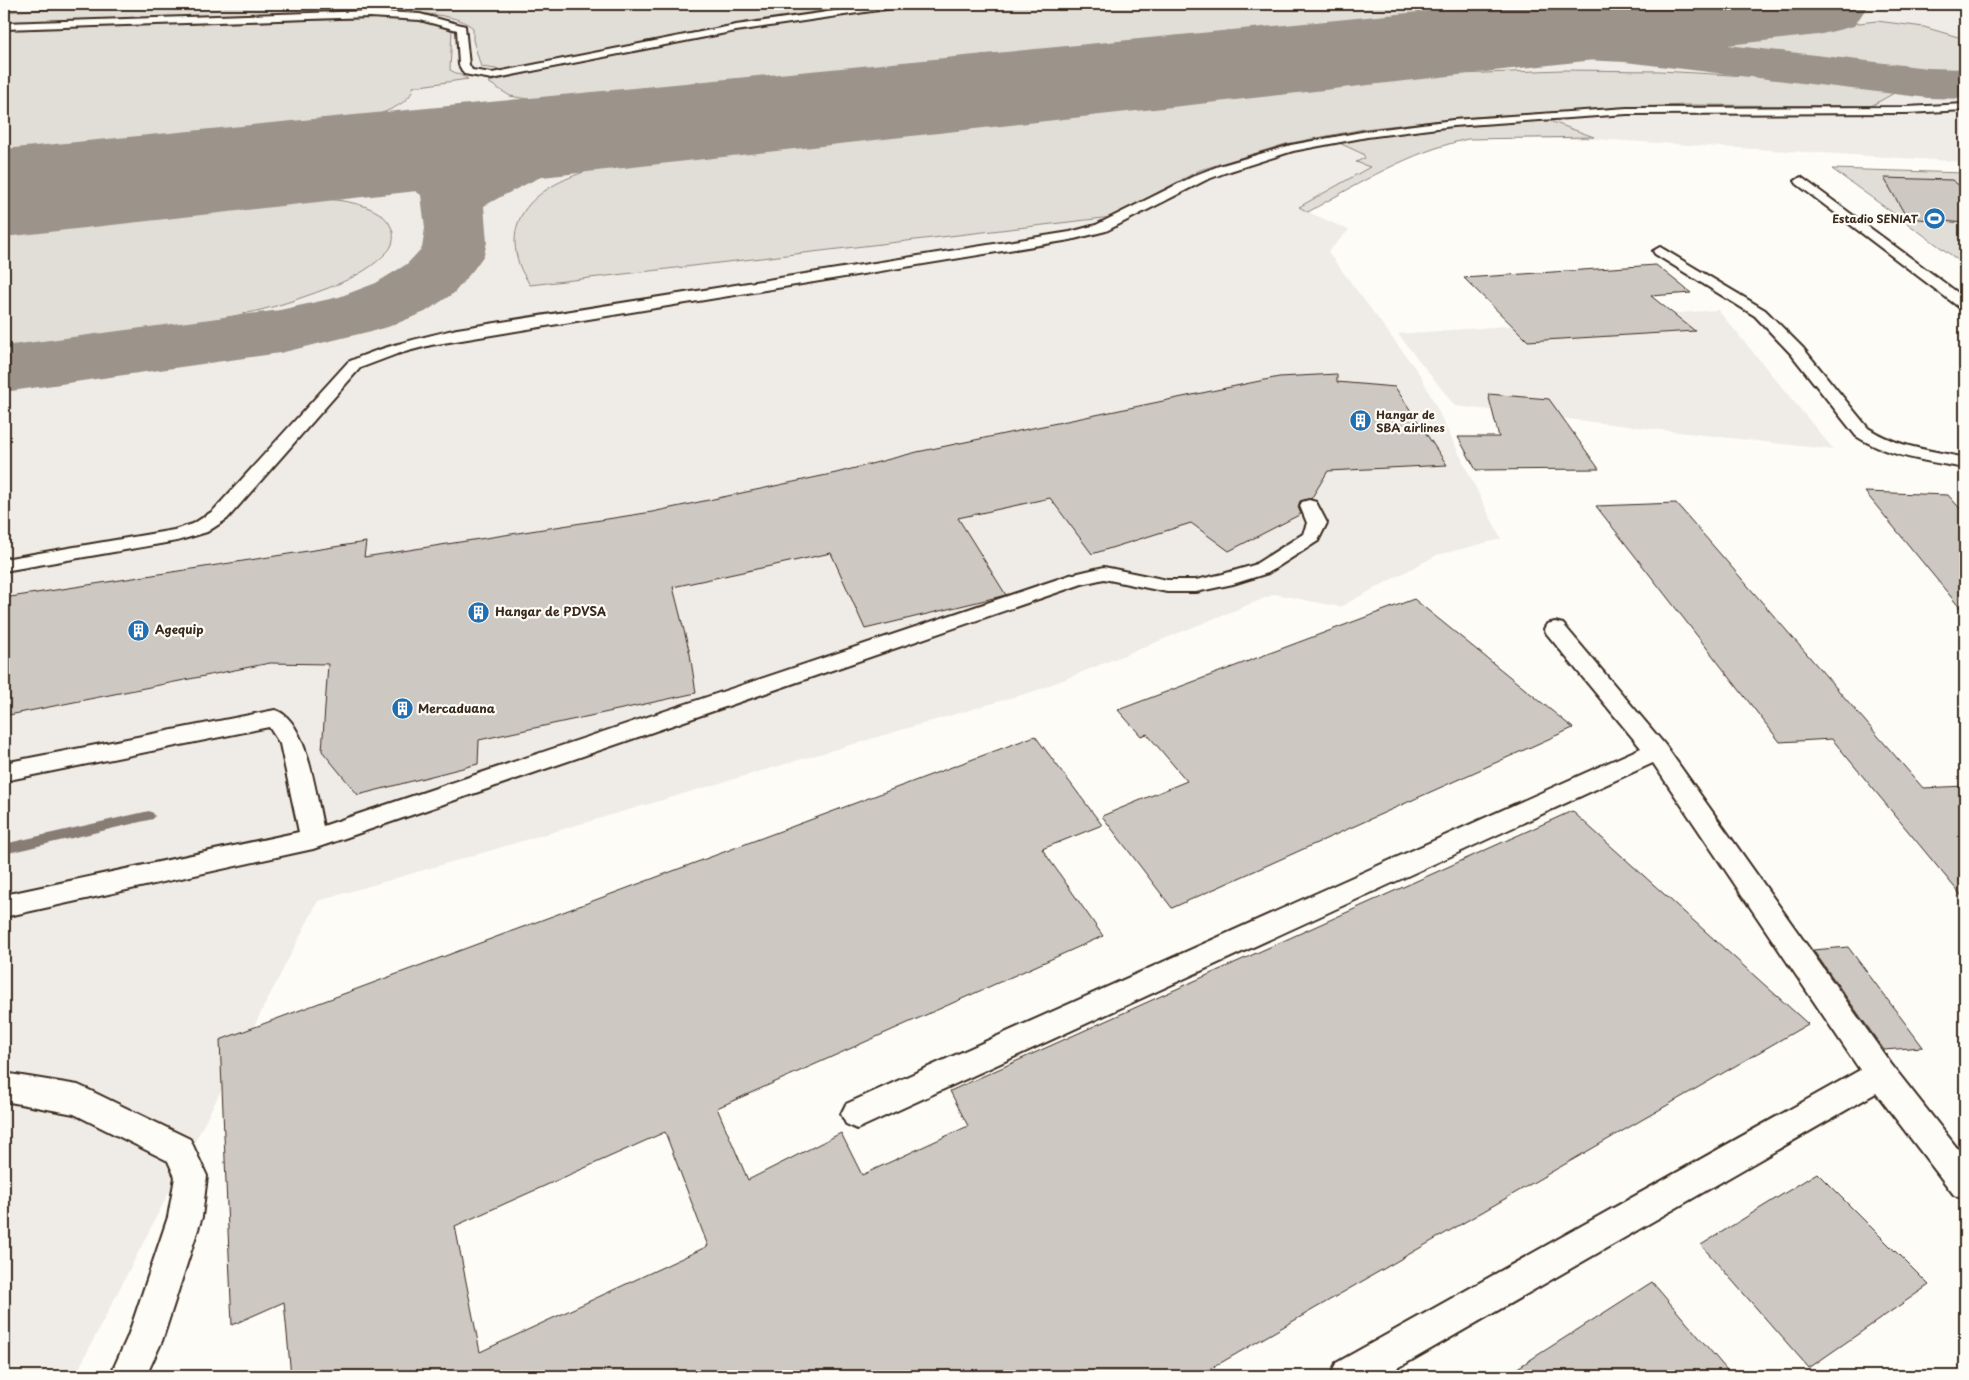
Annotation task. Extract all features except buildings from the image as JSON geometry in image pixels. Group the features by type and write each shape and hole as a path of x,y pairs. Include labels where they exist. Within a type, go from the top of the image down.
{"lane":[{"path":"4,26 318,16 420,18 452,23 462,28 464,65 468,72 492,76 736,28 899,4"},
{"path":"4,565 177,535 200,528 220,515 354,365 371,356 420,342 457,334 756,284 1070,236 1101,228 1193,181 1223,169 1291,148 1367,134 1454,123 1627,112 1907,110 1965,107"},
{"path":"1801,181 1965,305"},
{"path":"1660,251 1760,313 1797,351 1862,432 1870,438 1884,444 1965,464"},
{"path":"4,906 313,839 1078,578 1104,573 1167,586 1196,586 1261,569 1312,537 1317,523 1309,506"},
{"path":"1554,629 1657,751 1880,1074 1965,1184"},
{"path":"4,772 274,718 292,742 313,839"},
{"path":"857,1114 1657,751"},
{"path":"1349,1376 1880,1074"},
{"path":"4,1087 78,1100 179,1150 191,1176 185,1217 144,1341 128,1376"}],"shaded area":[{"path":"115,4 1965,4 1965,162 1593,139 1468,139 1404,159 1308,212 1349,230 1328,252 1421,376 1501,539 1437,555 1340,607 1275,594 1038,690 318,901 75,1376 4,1376 4,11"},
{"path":"126,4 869,4 709,30 504,70 481,67 473,40 473,28 455,19 431,14 384,12 4,23 4,12"},
{"path":"913,4 1586,4 588,103 544,102 510,96 488,82 646,47 821,16"},
{"path":"381,18 427,22 452,31 450,70 468,79 413,87 409,97 386,112 311,129 4,159 4,30"},
{"path":"1877,21 1924,27 1965,39 1965,69 1895,70 1711,47 1696,41"},
{"path":"1562,70 1660,71 1766,77 1896,92 1871,106 1684,105 1461,118 1364,129 1286,144 1200,170 1112,217 530,285 520,267 515,242 518,223 527,208 540,194 575,175 613,164 1357,78"},
{"path":"1547,120 1594,137 1468,139 1405,160 1308,212 1299,207 1370,167 1356,162 1365,158 1363,154 1335,141 1483,123"},
{"name":"Estadio SENIAT","path":"1832,169 1965,173 1965,265"},
{"path":"273,198 339,200 372,209 385,218 392,229 392,245 377,262 366,270 329,288 274,307 199,322 4,348 4,227"},
{"path":"1718,310 1834,450 1455,406 1398,334"}],"waterway":[{"path":"4,849 149,816"}],"taxiway":[{"path":"1442,43 1503,42 1625,48 1746,60 1928,83 1965,84"},
{"path":"453,199 497,176 563,147 634,127"},
{"path":"317,161 373,161 414,168 431,175 445,185 453,199"},
{"path":"4,369 280,332 363,312 400,297 430,279 451,255 456,235 453,199"}],"runway":[{"path":"4,193 1818,4"}],"place":[{"name":"Estadio SENIAT","path":"1934,219"},
{"name":"Hangar de SBA airlines","path":"1360,421"},
{"name":"Hangar de PDVSA","path":"479,612"},
{"name":"Agequip","path":"139,630"},
{"name":"Mercaduana","path":"402,709"}]}
